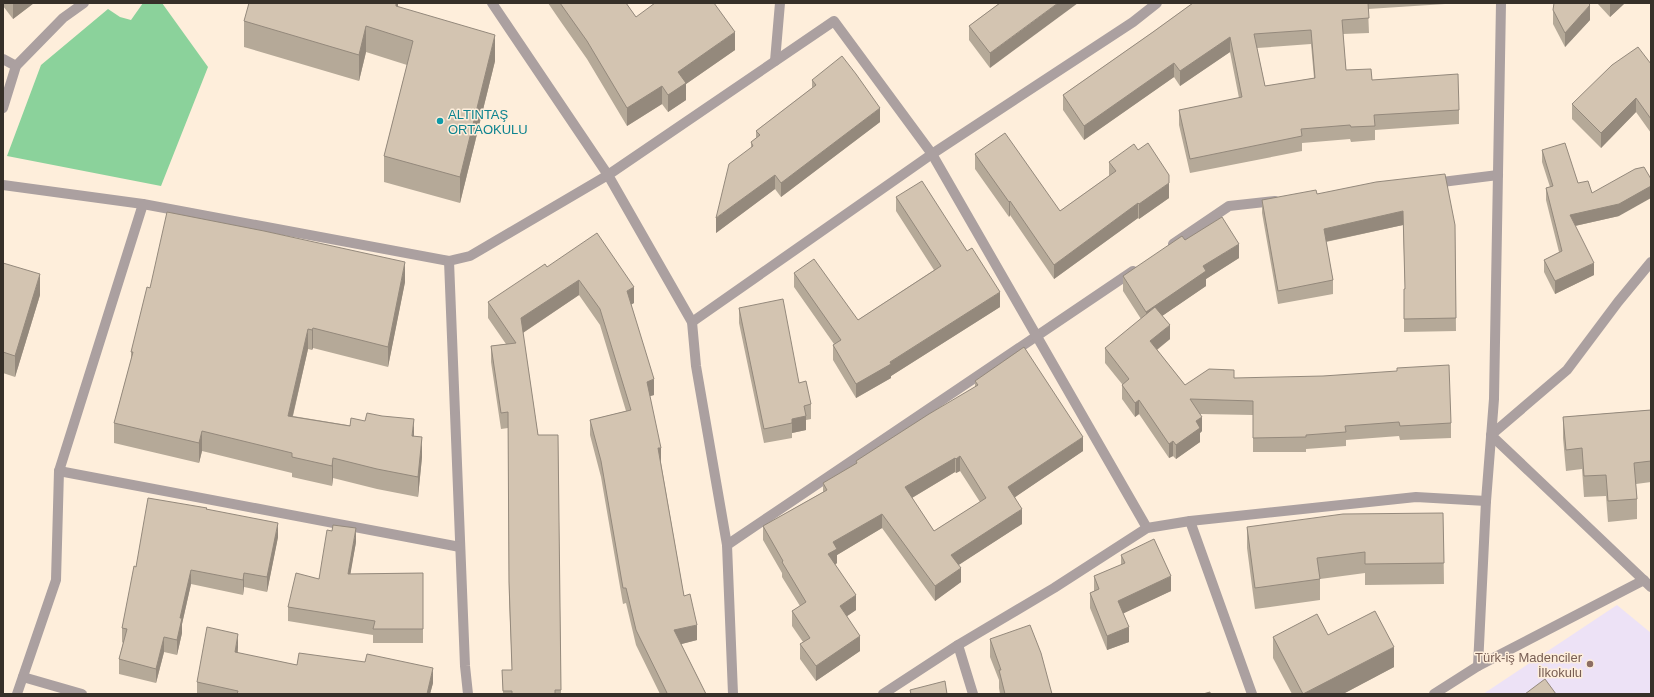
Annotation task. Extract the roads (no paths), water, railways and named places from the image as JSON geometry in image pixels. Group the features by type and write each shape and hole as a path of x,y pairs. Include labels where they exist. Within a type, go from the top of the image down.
{"street":[{"path":"3,108 16,66 63,18 84,3"},
{"path":"492,3 608,175 692,322 696,366 727,545 733,694"},
{"path":"775,61 780,3"},
{"path":"692,322 932,154 1132,22 1157,3"},
{"path":"1478,666 1486,501 1494,399 1501,3"},
{"path":"3,185 143,204 449,261 470,256 483,249 608,175 834,21 932,154 1147,528"},
{"path":"3,59 16,66"},
{"path":"1427,184 1498,175"},
{"path":"1163,250 1229,206 1285,200"},
{"path":"18,694 56,580 59,471 143,204"},
{"path":"449,261 465,666 468,694"},
{"path":"1491,435 1567,370 1618,302 1651,262"},
{"path":"727,545 1143,264"},
{"path":"1434,694 1478,666 1647,584 1491,435"},
{"path":"59,471 460,547"},
{"path":"883,694 958,645 1054,588 1147,528 1190,521 1416,497 1486,501"},
{"path":"1190,521 1252,694"},
{"path":"958,645 973,694"},
{"path":"23,677 82,694"}],"place":[{"name":"ALTINTAŞ ORTAOKULU","path":"440,121"},
{"name":"Türk-iş Madenciler İlkokulu","path":"1590,664"}]}
